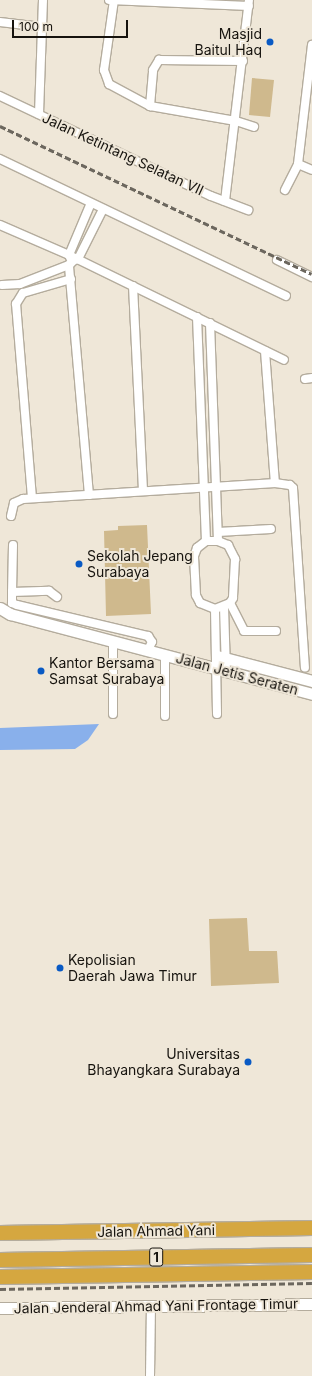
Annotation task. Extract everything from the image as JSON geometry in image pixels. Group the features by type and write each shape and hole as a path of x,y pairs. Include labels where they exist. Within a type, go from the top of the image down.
{"highway":[{"name":"Jalan Ahmad Yani","path":"0,1233 312,1228"},
{"name":"1","path":"0,1260 312,1255"},
{"name":"1","path":"0,1277 312,1272"}],"street":[{"path":"39,114 43,0"},
{"path":"109,0 249,3 236,121 225,202"},
{"path":"114,0 105,78 109,84 150,106 236,121 254,127"},
{"path":"0,22 42,27"},
{"path":"285,190 298,164 312,45"},
{"path":"150,106 153,70 159,60 243,61"},
{"name":"Jalan Ketintang Selatan VII","path":"0,96 225,202 248,210"},
{"path":"0,159 286,296"},
{"path":"298,164 312,170"},
{"path":"89,494 71,279 72,260 90,203"},
{"path":"2,285 20,284 72,260 103,209"},
{"path":"0,225 72,260 133,286 197,316 284,360"},
{"path":"277,260 312,277"},
{"path":"32,498 16,304 23,293 71,279"},
{"path":"133,286 144,491"},
{"path":"197,316 206,542"},
{"path":"210,323 218,541"},
{"path":"265,351 275,483"},
{"path":"11,516 17,500 32,498 286,483 292,488 305,668"},
{"path":"218,532 271,529"},
{"path":"216,714 227,605 235,592 235,559 228,545 218,541 206,542 197,548 194,556 196,595 200,603 215,609 227,605"},
{"path":"13,545 12,603 17,606 148,636 152,642 148,650"},
{"path":"12,592 49,591 57,597"},
{"path":"227,605 244,631 276,631"},
{"name":"Jalan Jetis Seraten","path":"0,608 10,614 312,694"},
{"path":"215,609 221,658"},
{"path":"113,641 113,714"},
{"path":"165,655 165,716"},
{"name":"Jalan Jetis Seraten","path":"221,658 312,681"},
{"name":"Jalan Jenderal Ahmad Yani Frontage Timur","path":"0,1308 150,1311 312,1304"},
{"path":"150,1311 150,1376"}],"shaded area":[{"path":"252,78 274,80 270,117 249,115"},
{"path":"147,525 151,614 106,616 104,531 118,530 118,526"},
{"path":"247,918 249,951 277,951 279,983 211,986 209,919"}],"water":[{"path":"99,724 88,740 75,749 0,750 0,728"}],"railway":[{"path":"0,126 312,274"},
{"path":"0,1289 312,1283"}],"place":[{"name":"Masjid Baitul Haq","path":"270,42"},
{"name":"Sekolah Jepang Surabaya","path":"79,564"},
{"name":"Kantor Bersama Samsat Surabaya","path":"41,671"},
{"name":"Kepolisian Daerah Jawa Timur","path":"60,968"},
{"name":"Universitas Bhayangkara Surabaya","path":"248,1062"}]}
